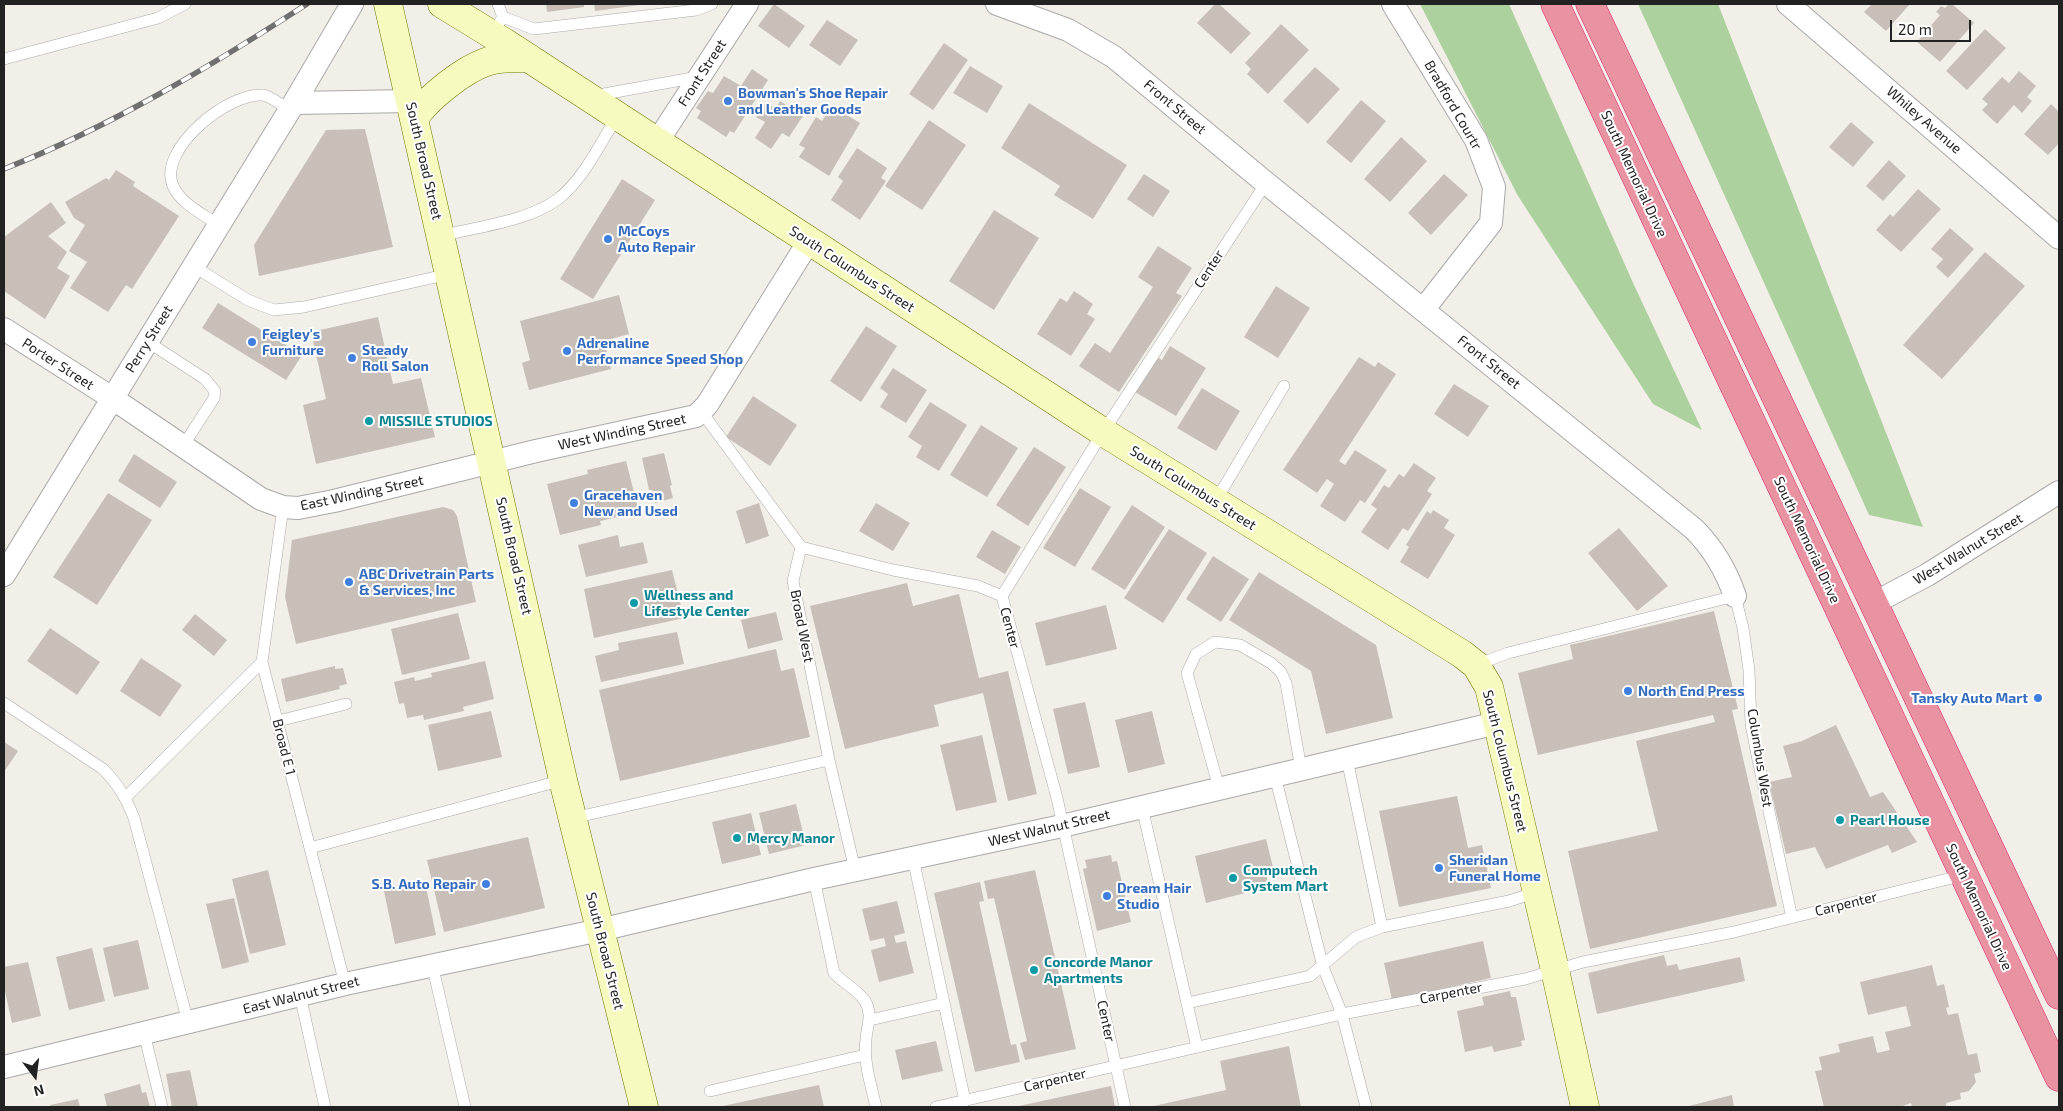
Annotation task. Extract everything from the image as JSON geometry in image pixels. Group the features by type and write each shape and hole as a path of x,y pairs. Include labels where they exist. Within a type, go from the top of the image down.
{"highway":[{"name":"South Memorial Drive","path":"1554,4 2059,1077"},
{"path":"1590,4 2059,995"}],"street":[{"name":"Perry Street","path":"4,575 292,106 352,4"},
{"name":"South Broad Street","path":"388,4 563,780 644,1107"},
{"name":"South Columbus Street","path":"442,4 497,26 529,58 617,117 1103,432 1462,654 1476,665 1489,687 1585,1107"},
{"name":"Front Street","path":"657,142 747,4"},
{"name":"Front Street","path":"997,4 1068,30 1114,56 1266,183 1694,529 1709,544 1721,562 1735,596"},
{"name":"Bradford Courtr","path":"1393,4 1476,140 1494,187 1491,223 1423,310"},
{"name":"Whiley Avenue","path":"1788,4 2059,238"},
{"path":"292,106 413,109 423,106 463,74 486,62 507,58 529,58"},
{"name":"West Winding Street","path":"492,462 687,418 701,411 809,241"},
{"name":"Porter Street","path":"4,329 112,398"},
{"name":"East Winding Street","path":"112,398 261,499 283,508 298,508 334,501 492,462"},
{"name":"West Walnut Street","path":"1874,603 1927,575 2059,492"},
{"name":"West Walnut Street","path":"600,930 814,879 1062,826 1497,723"},
{"name":"East Walnut Street","path":"4,1067 432,964 600,930"}],"lane":[{"path":"4,59 158,18 185,4"},
{"path":"498,4 497,26 534,29 696,10 712,4"},
{"path":"587,97 700,77"},
{"path":"219,225 189,204 172,184 172,171 178,150 200,123 224,106 246,98 264,95 292,106"},
{"path":"441,236 540,210 559,198 575,182 617,117"},
{"name":"Center","path":"1125,1107 1062,826 1002,596 1103,432 1266,183"},
{"path":"194,266 248,300 274,310 304,307 449,274"},
{"path":"148,342 205,379 215,391 214,398 182,446"},
{"path":"1216,502 1284,386"},
{"path":"701,411 801,546 893,570 978,586 1002,596"},
{"name":"Broad E 1","path":"283,508 262,662 345,984"},
{"name":"Broad West","path":"801,546 793,581 829,760 855,870"},
{"path":"1476,665 1508,653 1735,596"},
{"name":"Columbus West","path":"1735,596 1749,670 1754,740 1792,918"},
{"path":"1219,788 1187,673 1196,654 1215,642 1240,645 1259,655 1281,672 1286,683 1301,769"},
{"path":"126,797 262,662"},
{"path":"4,703 103,769 117,782 126,797 136,827 188,1022"},
{"path":"278,721 346,704"},
{"path":"1347,759 1382,927"},
{"path":"573,818 829,760"},
{"path":"1274,776 1323,967 1342,1014 1366,1107"},
{"path":"310,848 563,780"},
{"path":"1142,807 1197,1047"},
{"path":"913,858 965,1101"},
{"name":"Carpenter","path":"936,1107 1342,1014 1525,978 1792,918 1964,875"},
{"path":"814,879 834,973 858,993 866,1003 870,1020 865,1055 876,1107"},
{"path":"1187,1003 1310,976 1323,967 1356,937 1382,927 1508,901 1536,892"},
{"path":"432,964 464,1107"},
{"path":"300,995 326,1107"},
{"path":"870,1020 944,1003"},
{"path":"144,1033 162,1107"},
{"path":"710,1091 865,1055"}],"green space":[{"path":"1420,4 1509,4 1634,285 1702,430 1653,404 1518,196"},
{"path":"1638,4 1718,4 1923,527 1869,515"}],"building":[{"path":"546,4 584,4 584,7 547,12"},
{"path":"594,4 640,4 640,5 595,11"},
{"path":"774,4 805,26 789,48 758,26"},
{"path":"1215,4 1219,4 1251,33 1231,54 1197,23"},
{"path":"1872,4 1910,4 1886,31 1864,12"},
{"path":"1952,4 1974,23 1940,62 1917,42 1940,15 1936,12 1941,6 1945,8"},
{"path":"827,20 858,40 840,66 809,45"},
{"path":"1281,24 1309,50 1268,94 1247,74 1251,69 1245,63"},
{"path":"1985,29 2006,48 1967,90 1946,71"},
{"path":"944,43 968,60 933,110 909,94"},
{"path":"970,66 1003,86 987,113 953,93"},
{"path":"1315,67 1340,89 1308,124 1283,101"},
{"name":"Bowman's Shoe Repair and Leather Goods","path":"752,69 768,80 734,133 730,131 726,137 697,118 701,111 696,108 708,91 713,93 724,76 741,86"},
{"path":"2019,71 2036,86 2027,97 2032,101 2022,113 2014,105 1997,124 1982,110 1988,104 1982,99 2002,77 2009,83"},
{"path":"1361,100 1386,121 1351,163 1326,142"},
{"path":"780,101 803,116 789,137 782,133 771,149 755,138 765,122 756,117 766,102 776,109"},
{"path":"1029,103 1127,165 1093,219 1054,195 1060,186 1001,148"},
{"path":"2051,104 2059,112 2059,143 2048,155 2024,134"},
{"path":"832,106 860,123 829,176 799,157 805,148 799,145 816,117 822,121"},
{"path":"929,120 966,145 922,210 885,186"},
{"path":"1851,122 1874,142 1853,167 1829,147"},
{"path":"365,129 393,247 259,276 254,245 326,130"},
{"path":"1401,137 1427,161 1390,202 1364,179"},
{"path":"857,148 887,168 881,178 886,181 860,220 831,200 843,181 838,177"},
{"path":"1889,160 1906,176 1883,201 1866,186"},
{"path":"116,170 135,182 133,186 179,216 132,289 126,285 108,312 70,288 87,262 69,251 85,225 74,218 65,202 106,178 109,180"},
{"path":"1144,174 1170,191 1153,217 1127,199"},
{"path":"1444,174 1468,195 1431,235 1408,213"},
{"name":"McCoys Auto Repair","path":"622,179 655,200 593,299 560,279"},
{"path":"1918,189 1941,209 1901,252 1876,230 1890,214 1893,217"},
{"path":"51,202 66,223 48,236 67,252 57,268 70,276 45,319 4,291 4,237"},
{"path":"994,210 1039,238 994,310 949,281"},
{"path":"1950,228 1974,249 1948,278 1936,267 1943,259 1931,249"},
{"path":"1158,246 1192,268 1176,293 1182,296 1119,392 1079,366 1095,343 1110,353 1153,287 1138,277"},
{"path":"1985,252 2025,286 1942,379 1903,345"},
{"path":"1276,286 1310,308 1278,358 1244,337"},
{"path":"1074,291 1093,304 1087,314 1095,319 1071,356 1037,334 1060,298 1067,302"},
{"name":"Adrenaline Performance Speed Shop","path":"619,295 629,334 604,341 611,369 529,390 522,363 530,360 520,321"},
{"name":"Feigley's Furniture","path":"218,303 302,355 286,380 202,328"},
{"name":"MISSILE STUDIOS","path":"378,317 393,384 421,378 435,437 316,464 303,405 326,399 311,332"},
{"path":"866,326 897,346 861,402 830,381"},
{"path":"1170,346 1206,368 1176,416 1135,392 1157,357 1162,360"},
{"path":"1359,357 1375,367 1378,362 1396,374 1339,461 1345,465 1355,450 1387,470 1365,503 1360,500 1345,522 1320,506 1334,484 1327,479 1317,493 1283,470"},
{"path":"893,368 927,390 906,423 880,407 888,394 880,388"},
{"path":"1454,384 1489,406 1468,437 1434,414"},
{"path":"1202,388 1240,411 1216,451 1177,428"},
{"path":"753,396 797,425 770,466 726,437"},
{"path":"930,402 967,425 939,471 916,457 922,446 908,437"},
{"path":"981,425 1018,448 987,497 950,475"},
{"path":"1034,447 1066,467 1028,526 996,505"},
{"path":"664,453 672,485 670,486 673,498 655,503 652,490 649,490 642,458"},
{"path":"134,454 177,482 160,508 118,481"},
{"path":"626,461 639,512 600,521 601,525 560,535 547,484 588,474 587,470"},
{"path":"1414,463 1436,478 1427,491 1432,494 1408,531 1403,528 1388,550 1361,532 1377,509 1371,505 1384,485 1389,488 1399,474 1404,477"},
{"path":"1080,488 1111,507 1075,567 1043,548"},
{"path":"108,493 152,520 97,605 53,577"},
{"path":"759,503 769,536 746,544 736,511"},
{"path":"876,503 910,523 893,551 859,531"},
{"path":"1132,505 1165,527 1125,590 1091,569"},
{"name":"ABC Drivetrain Parts & Services, Inc","path":"443,507 453,510 457,516 476,602 296,644 285,597 292,540"},
{"path":"1433,510 1449,520 1444,528 1455,535 1428,579 1400,562 1409,547 1406,545 1427,511 1431,514"},
{"path":"1619,528 1668,586 1637,611 1588,553"},
{"path":"1169,529 1207,553 1163,623 1124,598"},
{"path":"992,530 1021,547 1005,574 976,557"},
{"path":"618,535 620,547 643,542 648,563 586,577 578,545"},
{"path":"1213,556 1249,579 1221,622 1186,599"},
{"name":"Wellness and Lifestyle Center","path":"672,570 684,618 594,638 584,589"},
{"path":"1259,572 1376,645 1393,718 1326,734 1311,671 1229,620"},
{"path":"907,583 913,606 959,594 979,678 1008,671 1037,794 1008,801 983,693 934,705 939,726 845,749 810,606"},
{"path":"1106,605 1117,649 1046,666 1035,623"},
{"path":"1714,611 1738,709 1732,710 1777,906 1590,949 1568,851 1658,831 1636,741 1715,722 1713,715 1538,755 1518,673 1573,659 1570,645"},
{"path":"776,612 783,640 748,649 741,620"},
{"path":"458,613 470,659 402,675 391,629"},
{"path":"195,614 227,640 214,656 182,630"},
{"path":"50,628 100,662 77,695 27,661"},
{"path":"677,632 684,664 601,682 595,656 619,650 618,643"},
{"path":"776,649 781,671 794,668 810,737 620,781 599,690"},
{"path":"141,658 182,685 160,717 120,691"},
{"path":"485,661 494,699 463,707 464,711 424,720 423,715 407,718 404,703 399,704 394,682 414,677 415,681 432,677 431,673"},
{"path":"335,666 335,669 343,668 347,684 339,686 340,689 286,702 281,679"},
{"path":"1085,702 1100,767 1068,774 1053,709"},
{"path":"491,711 502,757 438,771 428,725"},
{"path":"1152,711 1165,764 1128,773 1115,720"},
{"name":"Pearl House","path":"1836,725 1870,797 1883,792 1917,842 1892,853 1888,845 1826,869 1815,847 1786,854 1769,782 1792,777 1783,746 1802,741"},
{"path":"982,735 997,802 956,811 940,745"},
{"path":"4,742 18,751 4,772"},
{"name":"Sheridan Funeral Home","path":"1457,796 1468,848 1482,845 1491,888 1399,907 1379,811"},
{"path":"796,804 806,845 769,854 759,813"},
{"name":"Mercy Manor","path":"751,813 761,855 722,864 712,822"},
{"name":"S.B. Auto Repair","path":"528,837 545,908 444,932 427,860"},
{"name":"Computech System Mart","path":"1266,839 1273,867 1265,869 1269,887 1206,903 1195,856"},
{"name":"Dream Hair Studio","path":"1111,855 1112,862 1117,861 1131,922 1097,931 1083,869 1087,868 1085,860"},
{"path":"268,870 286,945 250,954 232,879"},
{"name":"Concorde Manor Apartments","path":"1035,870 1076,1049 1025,1060 1020,1043 1027,1041 994,898 988,899 984,881"},
{"path":"425,882 436,935 395,944 384,891"},
{"path":"980,882 984,901 979,902 1011,1045 1016,1044 1020,1062 975,1072 934,893"},
{"path":"234,898 249,962 222,969 206,904"},
{"path":"897,901 905,933 894,936 896,943 906,941 914,973 879,982 871,950 886,946 884,938 870,941 862,909"},
{"path":"138,940 149,989 114,997 103,948"},
{"path":"1483,941 1491,978 1392,1000 1384,963"},
{"path":"92,948 105,1001 69,1010 56,957"},
{"path":"1664,955 1667,966 1677,964 1679,970 1740,957 1745,981 1597,1014 1588,973"},
{"path":"28,962 41,1016 12,1023 4,987 4,967"},
{"path":"1932,965 1937,986 1944,984 1949,1007 1946,1008 1948,1015 1958,1013 1968,1055 1977,1053 1981,1072 1974,1074 1976,1082 1969,1091 1960,1093 1961,1099 1946,1103 1946,1107 1912,1107 1911,1103 1900,1107 1824,1107 1815,1071 1822,1070 1819,1057 1840,1052 1838,1044 1873,1036 1877,1053 1890,1050 1885,1032 1911,1026 1906,1006 1868,1015 1860,982"},
{"path":"1510,991 1511,997 1516,997 1525,1040 1521,1041 1522,1046 1494,1052 1492,1046 1465,1052 1457,1011 1484,1005 1482,997"},
{"path":"936,1041 943,1071 902,1080 895,1050"},
{"path":"1289,1046 1301,1107 1149,1107 1226,1090 1220,1061"},
{"path":"190,1070 198,1107 172,1107 166,1074"},
{"path":"140,1084 142,1093 146,1092 150,1107 107,1107 104,1094"},
{"path":"819,1085 824,1107 723,1107 723,1106"},
{"path":"1111,1086 1115,1107 1019,1107 1019,1106"},
{"path":"1732,1095 1734,1107 1685,1107"},
{"path":"78,1099 80,1107 50,1107 50,1105"}],"railway":[{"path":"4,169 121,115 234,50 307,4"}],"place":[{"name":"Bowman's Shoe Repair and Leather Goods","path":"728,101"},
{"name":"McCoys Auto Repair","path":"608,239"},
{"name":"Feigley's Furniture","path":"252,342"},
{"name":"Adrenaline Performance Speed Shop","path":"567,351"},
{"name":"Steady Roll Salon","path":"352,358"},
{"name":"MISSILE STUDIOS","path":"369,421"},
{"name":"Gracehaven New and Used","path":"574,503"},
{"name":"ABC Drivetrain Parts & Services, Inc","path":"349,582"},
{"name":"Wellness and Lifestyle Center","path":"634,603"},
{"name":"North End Press","path":"1628,691"},
{"name":"Tansky Auto Mart","path":"2038,698"},
{"name":"Pearl House","path":"1840,820"},
{"name":"Mercy Manor","path":"737,838"},
{"name":"Sheridan Funeral Home","path":"1439,868"},
{"name":"Computech System Mart","path":"1233,878"},
{"name":"S.B. Auto Repair","path":"486,884"},
{"name":"Dream Hair Studio","path":"1107,896"},
{"name":"Concorde Manor Apartments","path":"1034,970"}]}
